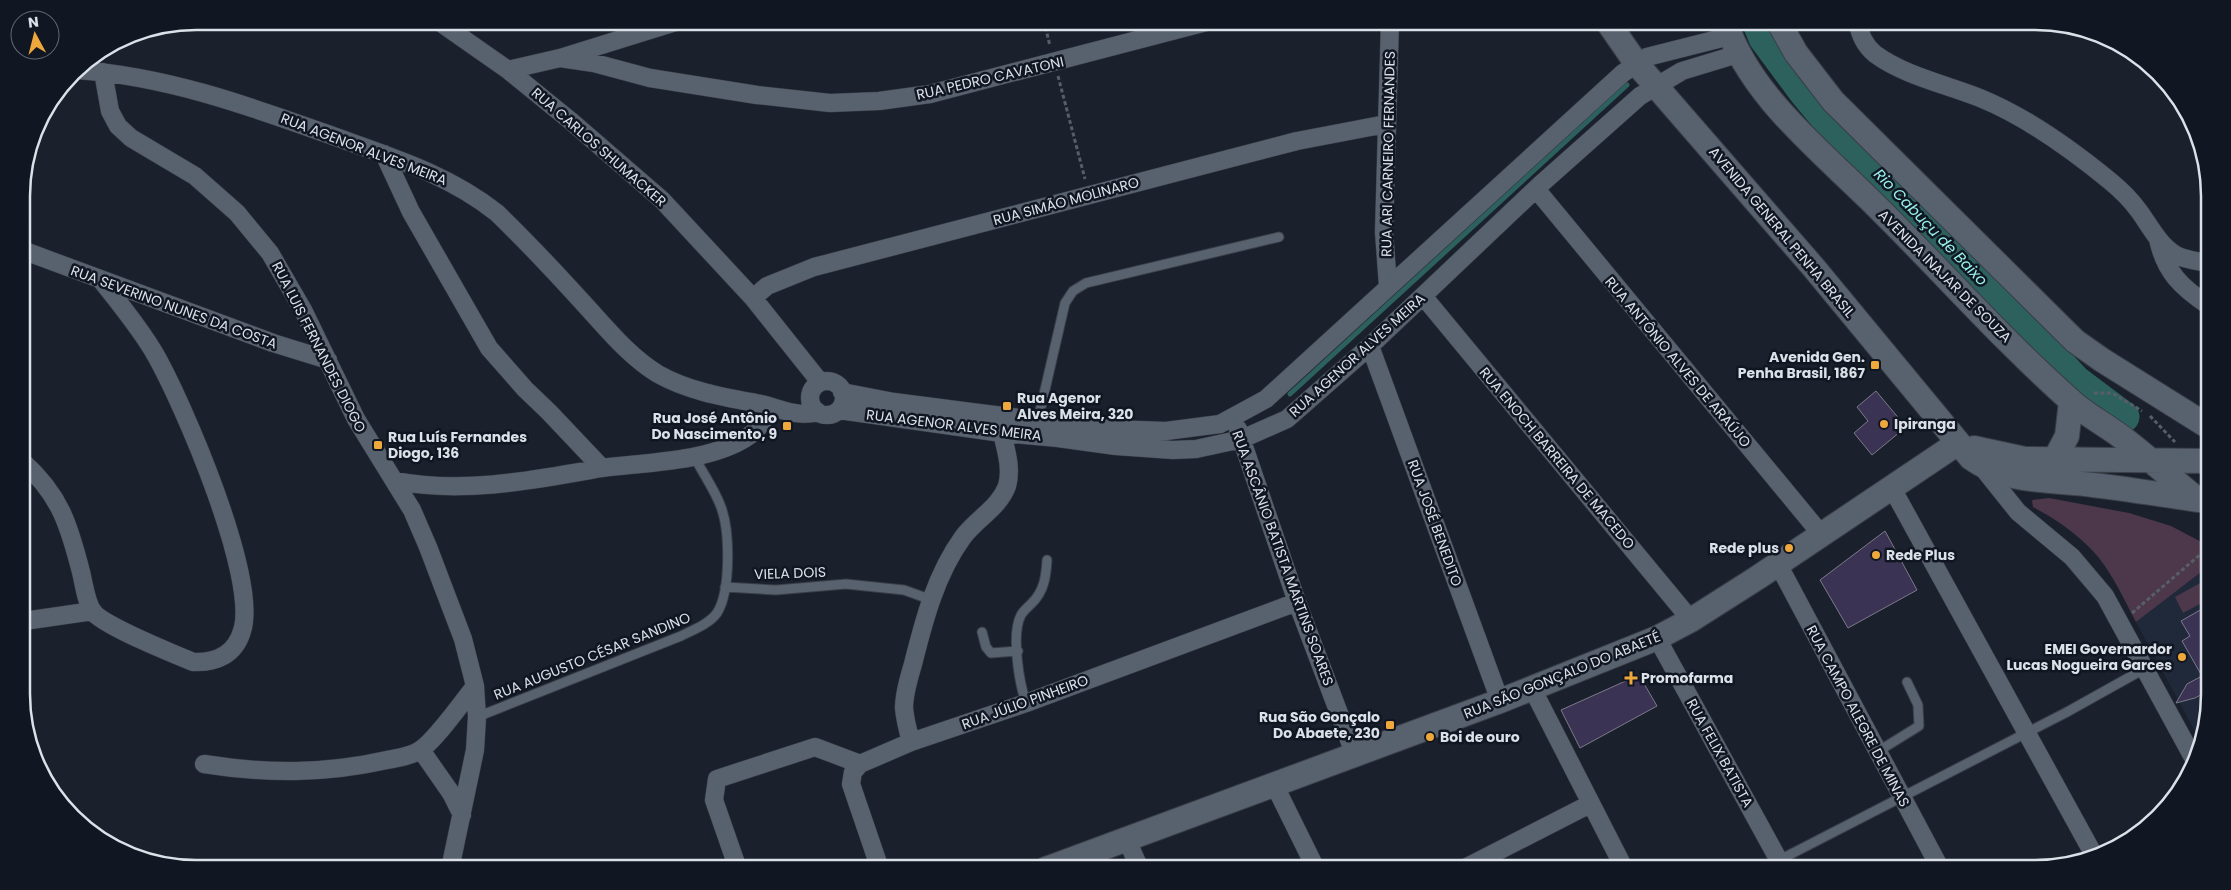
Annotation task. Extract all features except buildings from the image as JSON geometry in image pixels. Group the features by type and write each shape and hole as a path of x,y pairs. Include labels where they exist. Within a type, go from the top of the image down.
{"street":[{"name":"RUA CARLOS SHUMACKER","path":"451,30 508,70 572,122 662,200 753,298 820,382"},
{"path":"508,70 560,58 650,30"},
{"name":"RUA PEDRO CAVATONI","path":"560,58 594,63 669,81 757,95 830,103 878,101 930,94 1177,30"},
{"name":"RUA ARI CARNEIRO FERNANDES","path":"1388,286 1384,232 1390,30"},
{"name":"AVENIDA GENERAL PENHA BRASIL","path":"1613,30 1636,63 1814,268 1958,443 1980,465 2012,475 2201,501"},
{"path":"1783,30 1796,53 1833,101 2075,341 2201,422"},
{"path":"1860,30 1866,45 1875,54 1897,66 1941,85 1980,98 2037,127 2093,167 2132,203 2158,239 2175,254 2201,261"},
{"name":"RUA AGENOR ALVES MEIRA","path":"842,392 894,402 1111,428 1166,431 1195,429 1220,424 1266,399 1388,286 1636,63 1647,57 1731,37"},
{"name":"RUA AGENOR ALVES MEIRA","path":"838,410 1002,433 1116,446 1173,450 1212,446 1242,439 1287,418 1370,346 1536,190 1640,96 1682,71 1731,37"},
{"name":"AVENIDA INAJAR DE SOUZA","path":"1731,37 1775,104 1813,146 2071,402 2127,441 2151,462 2201,498"},
{"name":"RUA AGENOR ALVES MEIRA","path":"87,71 140,76 178,85 268,112 429,170 477,197 521,236 614,336 640,361 658,374 679,384 717,396 799,415 814,406"},
{"name":"RUA LUIS FERNANDES DIOGO","path":"104,72 110,111 118,126 130,138 195,176 254,232 270,253 328,360 356,419 396,481 412,510 463,639 475,686 478,717 475,750 452,860"},
{"name":"RUA SIMÃO MOLINARO","path":"753,298 767,286 814,268 1297,141 1386,124"},
{"path":"384,154 412,212 489,348 525,389 602,468"},
{"name":"RUA ANTÔNIO ALVES DE ARAÚJO","path":"1536,190 1821,534"},
{"path":"2158,239 2162,260 2173,276 2201,299"},
{"name":"RUA SEVERINO NUNES DA COSTA","path":"30,253 274,343 328,360"},
{"path":"30,468 44,481 58,502 70,530 93,611 106,622 192,662 207,663 219,660 231,650 242,631 244,618 237,563 219,501 202,458 155,355 141,332 101,280"},
{"name":"RUA ENOCH BARREIRA DE MACEDO","path":"1423,296 1691,620"},
{"name":"RUA JOSÉ BENEDITO","path":"1370,346 1500,701"},
{"path":"820,382 836,384 842,392 844,398 838,410 829,414 814,406 812,389 820,382"},
{"path":"1266,399 1287,418"},
{"path":"2054,461 2068,436 2071,402"},
{"path":"396,481 426,487 466,487 546,478 602,468 694,456 717,451 739,442 755,431 779,409"},
{"name":"RUA ASCÂNIO BATISTA MARTINS SOARES","path":"1233,418 1242,439 1297,602 1354,754"},
{"path":"911,742 906,719 905,696 932,600 951,554 965,534 1001,497 1007,486 1009,473 1002,433"},
{"path":"1958,443 2007,456 2054,461 2201,461"},
{"name":"RUA SÃO GONÇALO DO ABAETÉ","path":"1069,860 1500,701 1657,638 1691,620 1778,564 1958,443"},
{"path":"1980,465 2018,512 2053,539 2088,574 2105,596 2190,752"},
{"path":"1892,488 2091,850"},
{"name":"RUA CAMPO ALEGRE DE MINAS","path":"1778,564 1900,797 1935,860"},
{"name":"RUA JÚLIO PINHEIRO","path":"860,764 911,742 1026,703 1297,602"},
{"path":"30,620 93,611"},
{"name":"RUA FELIX BATISTA","path":"1657,638 1772,860"},
{"path":"204,764 249,771 286,772 366,765 421,750 475,686"},
{"path":"1532,688 1620,860"},
{"path":"735,860 714,800 717,779 815,747 860,764 853,772 851,784 877,860"},
{"path":"421,750 451,793 462,815"},
{"path":"1274,784 1312,860"},
{"path":"1479,860 1590,804"},
{"path":"1126,838 1136,860"}],"lane":[{"path":"1038,420 1065,303 1073,291 1086,283 1279,237"},
{"path":"694,456 720,505 724,517 726,529 726,587"},
{"path":"1026,703 1018,651 1020,617 1042,588 1046,578 1047,560"},
{"name":"VIELA DOIS","path":"726,587 776,590 846,584 904,590 932,600"},
{"name":"RUA AUGUSTO CÉSAR SANDINO","path":"478,717 701,626 716,615 726,587"},
{"path":"982,632 986,647 991,653 1018,651"},
{"path":"1786,860 1900,797 2144,669"},
{"path":"1877,753 1919,726 1918,705 1907,682"}],"path":[{"path":"1046,30 1090,194"},
{"path":"2111,393 2151,417 2175,441 2186,462"},
{"path":"2130,615 2201,554"}],"shaded area":[{"path":"2049,498 2129,513 2171,526 2201,542 2201,572 2136,622 2116,583 2096,555 2070,530 2033,507 2032,500"},
{"name":"EMEI Governardor Lucas Nogueira Garces","path":"2201,572 2201,694 2200,716 2196,733 2136,622"},
{"path":"2201,583 2201,603 2183,613 2175,597"}],"waterway":[{"name":"Rio Cabuçu de Baixo","path":"1761,30 1764,38 1804,92 1834,128 1906,197 2076,381 2124,417"},
{"path":"1290,394 1627,85"}],"place":[{"name":"Avenida Gen. Penha Brasil, 1867","path":"1875,365"},
{"name":"Rua Agenor Alves Meira, 320","path":"1007,406"},
{"name":"Ipiranga","path":"1884,424"},
{"name":"Rua José Antônio Do Nascimento, 9","path":"787,426"},
{"name":"Rua Luís Fernandes Diogo, 136","path":"378,445"},
{"name":"Rede plus","path":"1789,548"},
{"name":"Rede Plus","path":"1876,555"},
{"name":"EMEI Governardor Lucas Nogueira Garces","path":"2182,657"},
{"name":"Promofarma","path":"1631,678"},
{"name":"Rua São Gonçalo Do Abaete, 230","path":"1390,725"},
{"name":"Boi de ouro","path":"1430,737"}]}
